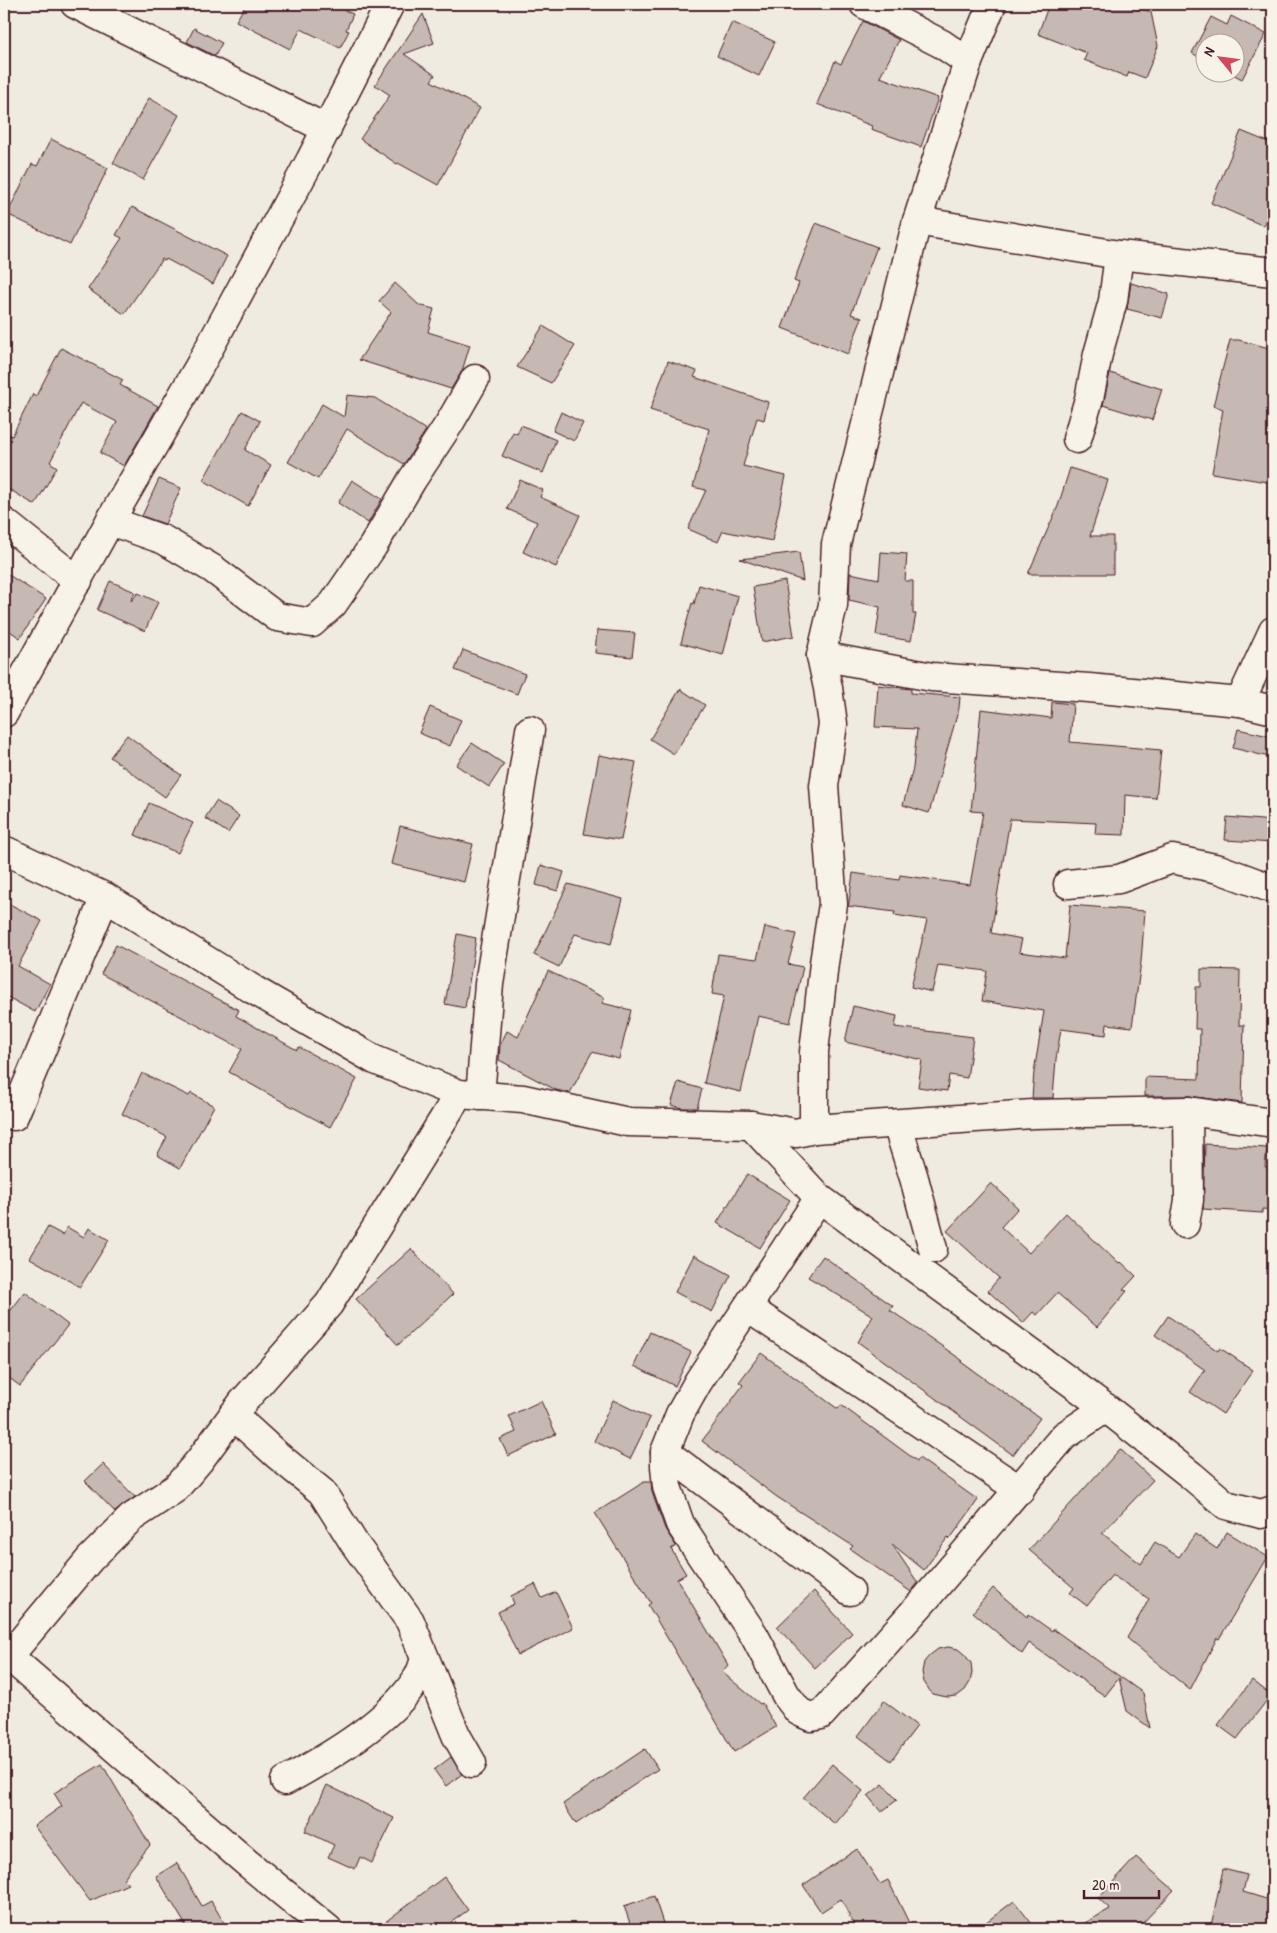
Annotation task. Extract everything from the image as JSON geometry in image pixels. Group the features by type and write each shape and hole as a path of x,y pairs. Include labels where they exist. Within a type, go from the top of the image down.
{"street":[{"path":"75,4 327,129"},
{"path":"4,713 110,521 200,365 327,129 390,4"},
{"path":"864,4 942,44 968,62"},
{"path":"814,1129 814,1052 833,904 824,786 832,724 828,688 821,656 833,606 836,544 917,221 968,62 992,4"},
{"path":"917,221 1119,255 1273,272"},
{"path":"1076,439 1089,399 1098,354 1113,301 1119,255"},
{"path":"110,521 164,540 213,569 277,617 312,623 333,604 373,546 475,379"},
{"path":"4,522 78,581"},
{"path":"1240,702 1273,631"},
{"path":"821,656 932,678 1089,688 1240,702 1273,710"},
{"path":"328,1929 231,1849 6,1654 90,1559 131,1518 176,1488 199,1461 233,1415 329,1304 470,1095 530,730"},
{"path":"4,850 105,897 262,995 375,1060 470,1095 523,1099 628,1122 750,1125 796,1133 814,1129 1034,1114 1188,1111 1273,1123"},
{"path":"1068,884 1120,879 1172,858 1219,869 1273,890"},
{"path":"14,1116 105,897"},
{"path":"1185,1224 1190,1200 1188,1111"},
{"path":"897,1124 933,1249"},
{"path":"750,1125 819,1198 1106,1408 1226,1505 1261,1514 1273,1510"},
{"path":"819,1198 698,1382 680,1414 665,1452 667,1486 680,1524 754,1635 786,1695 798,1710 812,1717 821,1714 927,1597 1064,1436 1106,1408"},
{"path":"748,1308 1020,1490"},
{"path":"233,1415 322,1492 354,1543 410,1621 456,1735 472,1763"},
{"path":"665,1452 850,1591"},
{"path":"285,1781 331,1756 382,1717 403,1697 419,1676 425,1659"}],"building":[{"path":"246,4 330,4 353,14 346,30 349,31 340,48 301,29 290,49 236,21"},
{"path":"1049,4 1130,4 1151,12 1158,46 1145,78 1129,72 1127,77 1084,60 1087,53 1038,34"},
{"path":"423,14 434,43 404,54 435,75 431,81 480,108 438,185 397,164 360,139 390,95 375,85"},
{"path":"1231,16 1266,34 1244,75 1244,32 1203,32 1211,17 1227,25"},
{"path":"863,21 899,40 880,77 938,98 921,147 871,129 872,126 817,104 835,61 841,64"},
{"path":"732,22 775,42 759,76 717,56"},
{"path":"194,28 222,43 215,56 187,42"},
{"path":"149,98 179,115 143,180 113,163"},
{"path":"1241,131 1273,144 1273,204 1264,226 1211,203"},
{"path":"51,139 108,168 70,245 7,214 32,164 37,166"},
{"path":"132,207 227,256 213,284 166,259 165,261 162,259 124,314 88,289 122,238 116,235"},
{"path":"816,223 877,247 851,314 862,318 848,354 782,328 799,283 794,281"},
{"path":"395,283 419,305 434,309 428,332 470,345 462,371 451,389 359,360 391,312 379,301"},
{"path":"1131,283 1169,294 1162,318 1127,309"},
{"path":"543,326 575,346 551,383 517,367"},
{"path":"1230,340 1239,340 1273,349 1273,483 1212,473 1223,409 1213,406"},
{"path":"61,348 123,380 120,385 158,406 124,466 100,453 117,422 81,403 50,462 57,467 35,505 4,486 4,431 12,436 33,394 36,396"},
{"path":"668,361 697,371 694,377 768,402 764,420 757,418 743,466 786,476 772,541 723,531 718,542 688,529 706,490 693,487 709,429 650,410"},
{"path":"1110,373 1162,389 1152,420 1103,405"},
{"path":"347,395 375,398 426,430 404,464 347,429 318,479 288,462 322,404 344,417"},
{"path":"242,411 260,421 245,450 271,465 248,506 203,480"},
{"path":"561,412 583,423 574,441 553,431"},
{"path":"521,425 556,440 543,473 502,456 513,432 517,434"},
{"path":"1070,468 1108,480 1090,536 1113,536 1113,574 1028,574 1058,506"},
{"path":"159,479 181,488 165,524 142,516"},
{"path":"352,480 382,499 368,523 338,503"},
{"path":"520,480 543,490 540,497 580,515 556,567 523,552 537,522 507,509"},
{"path":"799,552 803,581 740,559"},
{"path":"881,552 907,554 905,581 913,581 913,614 916,614 911,641 876,635 880,607 849,600 850,573 879,579"},
{"path":"4,572 46,599 20,638 4,627"},
{"path":"110,581 135,592 131,601 138,593 158,602 145,631 97,610"},
{"path":"785,581 794,636 762,642 753,587"},
{"path":"699,585 738,596 723,655 681,643"},
{"path":"597,630 635,633 632,657 595,653"},
{"path":"463,650 525,674 517,694 455,670"},
{"path":"878,685 911,689 911,693 960,697 959,708 929,813 903,805 913,768 917,729 875,727"},
{"path":"680,689 705,705 674,754 650,739"},
{"path":"1052,702 1073,704 1070,742 1161,750 1156,798 1125,795 1124,835 1095,834 1096,823 1010,819 991,933 1022,939 1019,952 1065,958 1070,905 1145,911 1141,962 1132,1027 1107,1024 1106,1035 1061,1029 1056,1059 1053,1098 1032,1098 1034,1072 1044,1011 982,1001 987,971 938,965 932,992 911,987 927,920 894,915 895,912 848,906 853,873 899,880 900,875 970,885 983,812 971,811 981,709 1051,718"},
{"path":"430,707 461,720 450,746 419,733"},
{"path":"1238,729 1273,737 1273,758 1233,748"},
{"path":"127,735 181,775 165,797 110,757"},
{"path":"472,743 504,764 489,787 456,765"},
{"path":"599,755 636,762 621,840 584,834"},
{"path":"216,801 239,816 228,833 205,818"},
{"path":"149,803 193,823 178,853 135,835"},
{"path":"1227,817 1273,821 1273,843 1225,840"},
{"path":"400,826 473,844 464,882 391,864"},
{"path":"541,865 564,872 558,891 536,885"},
{"path":"568,884 623,899 611,944 575,934 559,967 534,955"},
{"path":"4,901 42,921 18,966 50,984 35,1012 4,995"},
{"path":"765,927 796,934 788,964 803,967 790,1023 758,1016 741,1092 704,1083 724,996 712,994 718,954 757,959"},
{"path":"457,934 476,938 465,1008 445,1004"},
{"path":"116,945 239,1010 236,1016 297,1050 299,1047 357,1079 330,1127 229,1072 242,1049 101,974"},
{"path":"1201,969 1240,970 1239,1025 1244,1025 1242,1103 1190,1096 1145,1096 1145,1077 1199,1079 1200,1029 1195,1029 1196,987 1201,987"},
{"path":"548,971 605,998 602,1003 631,1010 619,1059 592,1052 570,1093 556,1090 499,1060 500,1045 507,1031 518,1037"},
{"path":"853,1006 897,1016 895,1027 973,1037 967,1078 949,1075 947,1091 918,1087 922,1060 845,1042"},
{"path":"142,1073 189,1096 191,1093 214,1106 180,1168 157,1155 167,1137 122,1114"},
{"path":"678,1082 702,1089 697,1108 682,1108 671,1105"},
{"path":"1205,1144 1267,1148 1265,1167 1273,1168 1273,1210 1262,1209 1262,1213 1203,1209"},
{"path":"747,1174 790,1200 760,1248 717,1223"},
{"path":"991,1183 1018,1208 1001,1227 1029,1253 1066,1213 1119,1264 1121,1262 1136,1276 1123,1290 1127,1291 1097,1327 1057,1293 1037,1315 1033,1312 1023,1323 988,1291 999,1278 947,1231"},
{"path":"48,1227 63,1235 67,1227 84,1237 89,1228 109,1240 80,1287 30,1258"},
{"path":"411,1249 453,1294 398,1345 356,1299"},
{"path":"694,1255 731,1275 712,1312 675,1292"},
{"path":"823,1256 893,1306 890,1310 1040,1418 1013,1455 858,1342 873,1316 808,1277"},
{"path":"25,1292 68,1325 20,1386 4,1374 4,1319"},
{"path":"1168,1316 1218,1351 1220,1348 1253,1370 1223,1414 1190,1392 1205,1370 1155,1335"},
{"path":"650,1332 691,1352 675,1386 634,1366"},
{"path":"761,1353 838,1409 841,1405 917,1461 919,1458 978,1500 950,1539 948,1537 924,1570 892,1544 918,1583 911,1592 850,1549 853,1546 777,1497 702,1441 743,1385 739,1382"},
{"path":"613,1400 650,1418 630,1459 594,1441"},
{"path":"541,1401 556,1434 508,1456 500,1439 516,1432 509,1416"},
{"path":"1120,1449 1153,1480 1102,1533 1141,1564 1155,1542 1179,1557 1195,1534 1217,1549 1227,1532 1268,1557 1219,1639 1217,1638 1190,1690 1127,1638 1149,1599 1112,1575 1087,1606 1070,1593 1074,1588 1029,1550"},
{"path":"103,1464 135,1497 115,1512 85,1481"},
{"path":"644,1482 651,1482 652,1492 665,1529 676,1546 671,1549 686,1574 677,1579 728,1665 722,1672 760,1704 762,1703 776,1727 734,1752 648,1605 651,1603 595,1513"},
{"path":"535,1584 542,1598 556,1592 573,1628 518,1655 498,1612 514,1604 511,1596"},
{"path":"993,1588 1027,1617 1028,1614 1052,1631 1053,1629 1143,1693 1150,1728 1127,1711 1119,1678 1105,1696 1029,1643 1022,1654 973,1612"},
{"path":"814,1591 852,1633 815,1668 777,1627"},
{"path":"948,1647 958,1649 965,1655 971,1663 972,1673 970,1682 965,1690 957,1696 947,1697 932,1694 924,1682 922,1672 924,1662 930,1655 938,1649"},
{"path":"1252,1680 1271,1695 1237,1739 1218,1725"},
{"path":"884,1701 917,1726 891,1761 858,1736"},
{"path":"645,1749 658,1769 576,1824 563,1804"},
{"path":"451,1757 462,1774 446,1786 434,1770"},
{"path":"102,1764 150,1845 123,1879 128,1884 90,1901 34,1826 62,1806 54,1793"},
{"path":"832,1764 863,1791 835,1824 803,1798"},
{"path":"883,1784 897,1800 881,1812 868,1796"},
{"path":"327,1785 394,1818 372,1863 360,1857 355,1869 328,1857 334,1845 305,1831"},
{"path":"857,1849 880,1884 888,1880 912,1929 856,1929 841,1899 821,1912 803,1885"},
{"path":"1136,1857 1174,1890 1137,1929 1074,1929 1110,1909 1098,1898"},
{"path":"177,1863 202,1906 211,1901 228,1929 188,1929 156,1876"},
{"path":"1223,1869 1247,1875 1243,1892 1273,1901 1273,1929 1227,1929 1211,1926"},
{"path":"444,1877 468,1910 442,1929 376,1929"},
{"path":"654,1896 665,1929 632,1929 624,1906"},
{"path":"1014,1901 1036,1929 977,1929"}]}
